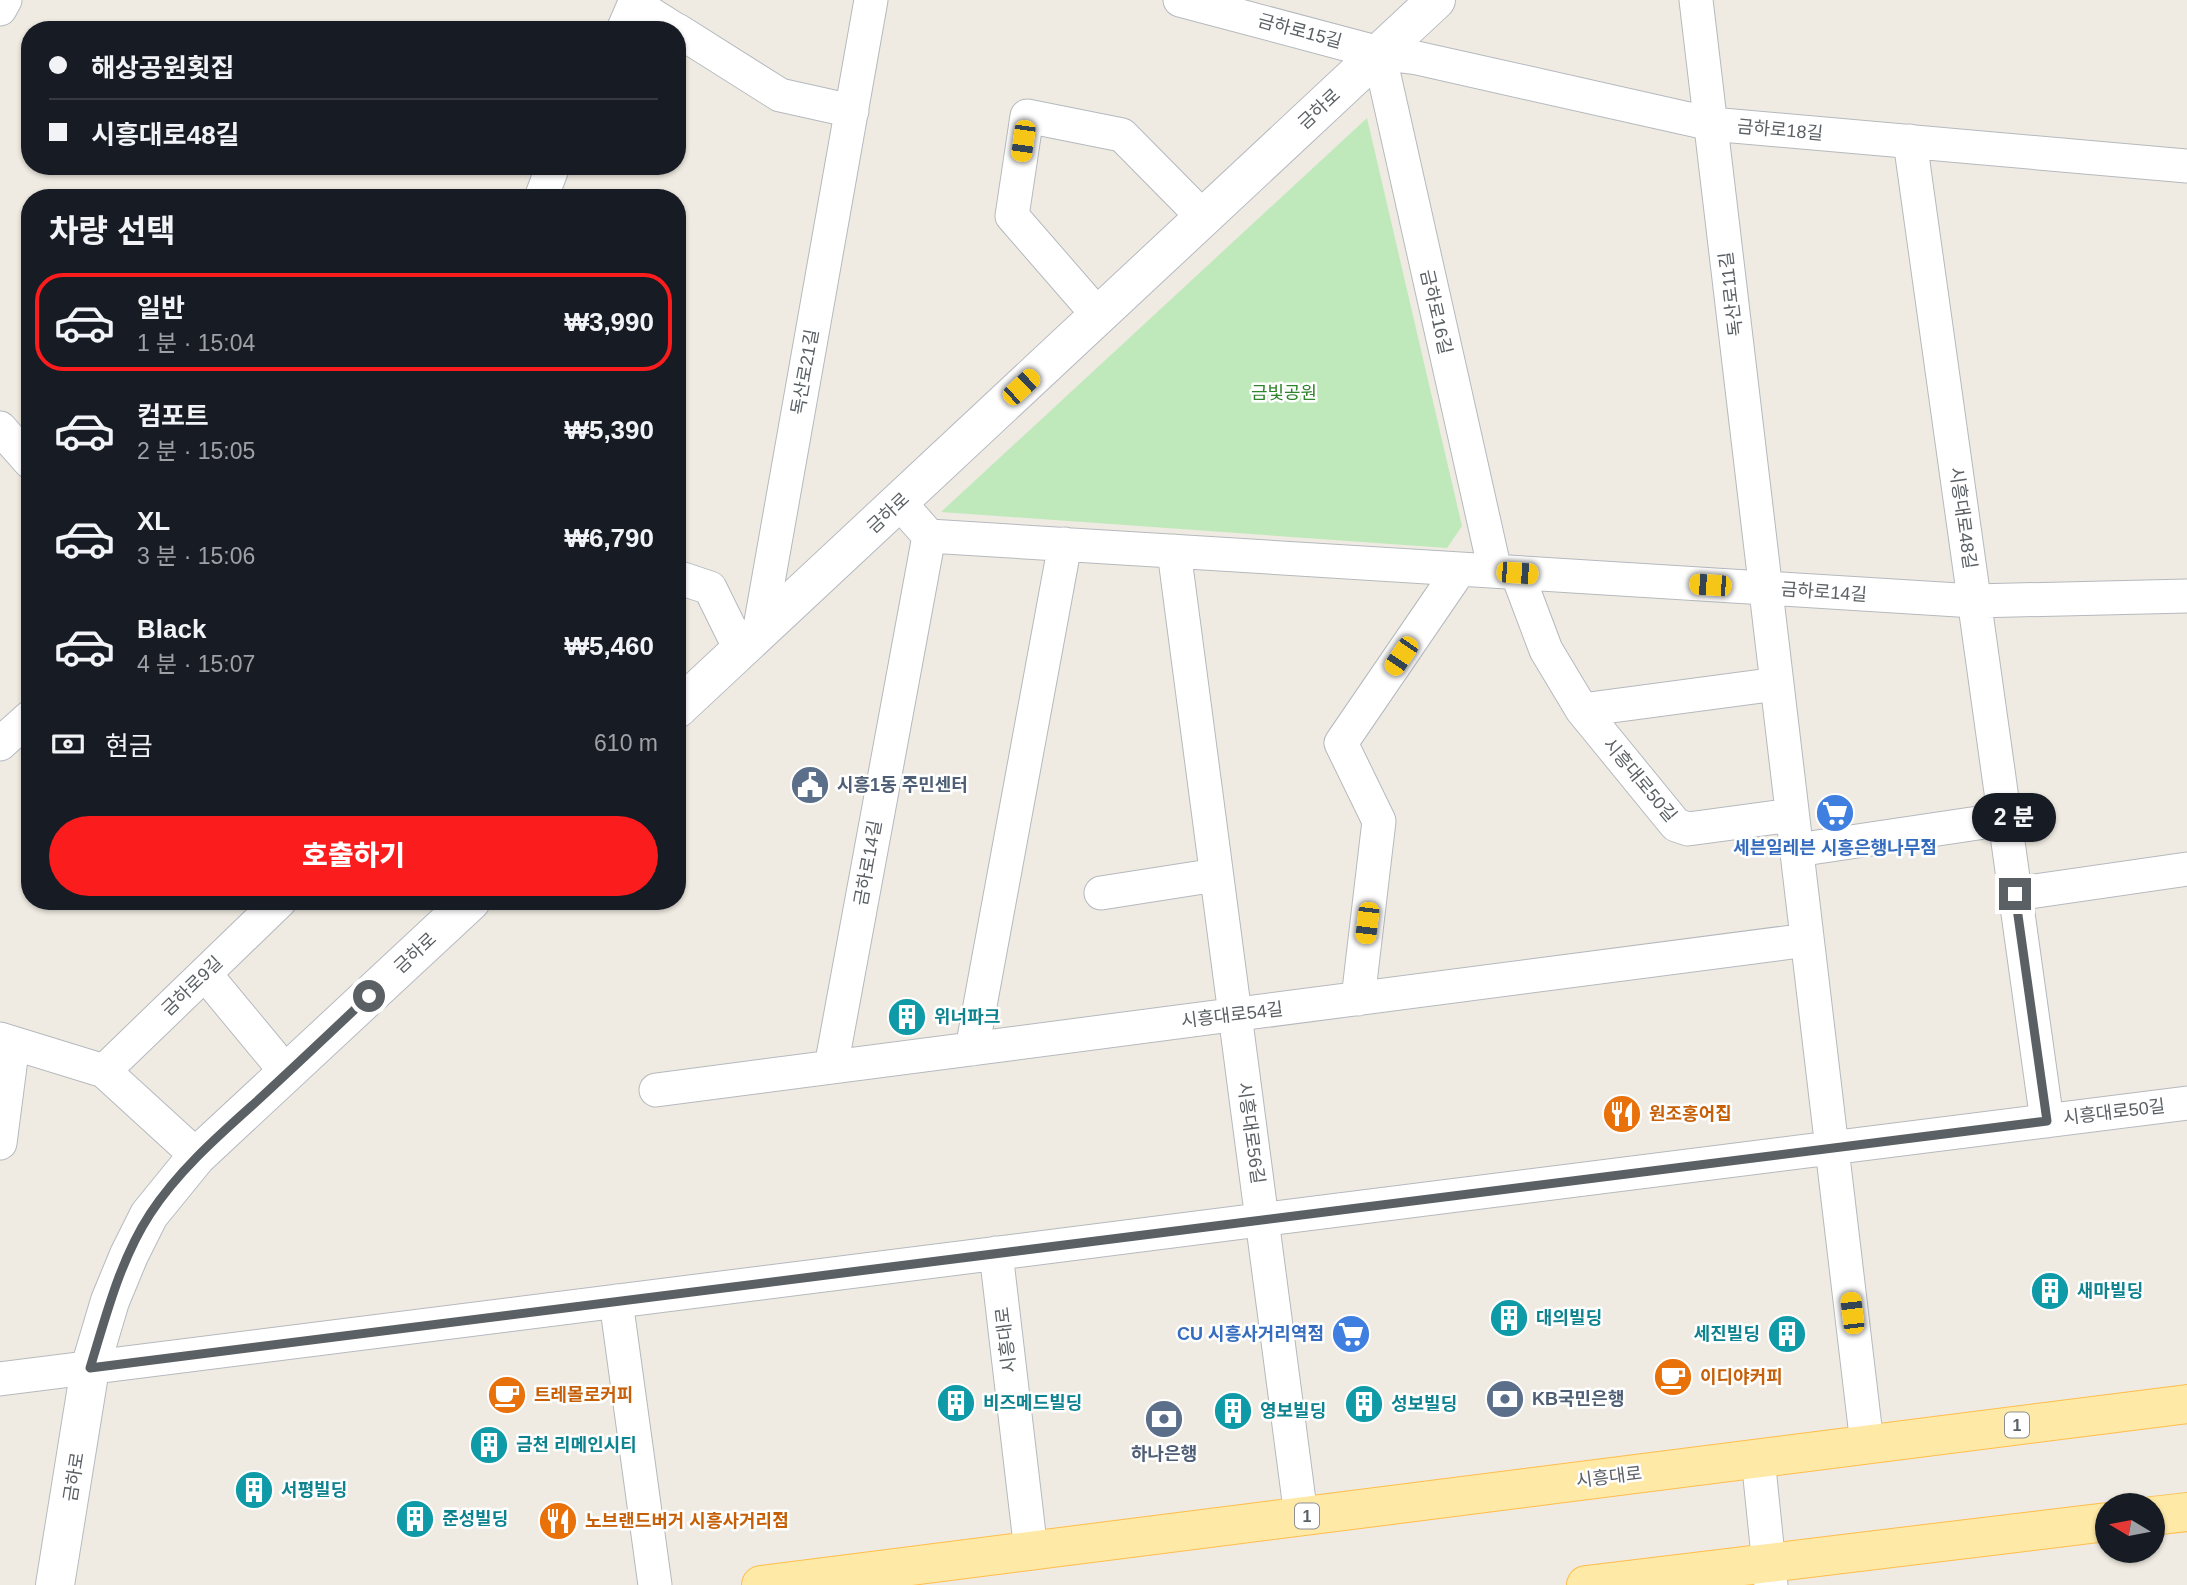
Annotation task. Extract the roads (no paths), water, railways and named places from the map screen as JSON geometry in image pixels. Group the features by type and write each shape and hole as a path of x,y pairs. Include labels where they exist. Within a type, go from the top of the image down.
{"main road":[{"name":"금하로","path":"686,701 1436,0"},
{"name":"금하로","path":"55,1585 90,1368 110,1301 149,1215 197,1156 461,910"},
{"name":"시흥대로","path":"761,1585 2187,1404"},
{"path":"2165,1515 2187,1512"},
{"path":"1590,1585 1770,1574 2095,1524"}],"street":[{"path":"0,9 5,0"},
{"name":"독산로21길","path":"750,642 872,0"},
{"name":"금하로15길","path":"1180,0 1379,52"},
{"name":"독산로11길","path":"1696,0 1765,588"},
{"path":"631,11 655,21"},
{"path":"686,36 780,95 852,111"},
{"name":"금하로18길","path":"1379,52 1417,58 1711,124 2187,166"},
{"name":"금하로16길","path":"1379,52 1506,572"},
{"path":"1098,315 1012,216 1027,116 1122,135 1203,217"},
{"name":"시흥대로48길","path":"1910,141 2047,1121"},
{"path":"0,428 21,452"},
{"path":"900,503 929,536"},
{"name":"금하로14길","path":"831,1068 929,536 1974,601 2187,596"},
{"path":"972,1049 1065,544"},
{"name":"시흥대로56길","path":"1174,551 1301,1516"},
{"path":"1358,999 1378,821 1341,743 1461,569"},
{"name":"시흥대로50길","path":"1506,572 1546,650 1582,710 1675,825 1682,829 1792,816"},
{"path":"686,580 710,588 750,642"},
{"path":"1765,588 1867,1444"},
{"path":"1582,710 1777,684"},
{"path":"0,744 21,725"},
{"path":"1797,850 2005,819"},
{"path":"2015,894 2187,869"},
{"path":"1101,893 1216,875"},
{"name":"금하로9길","path":"104,1071 271,910"},
{"name":"시흥대로54길","path":"656,1090 1807,940"},
{"path":"205,974 287,1073"},
{"path":"0,1143 6,1041 104,1071 197,1156"},
{"name":"시흥대로50길","path":"90,1368 2187,1103"},
{"name":"시흥대로","path":"996,1253 1031,1551"},
{"path":"616,1301 655,1585"},
{"path":"0,1379 90,1368"},
{"path":"1758,1458 1770,1574"}],"place":[{"name":"시흥1동 주민센터","path":"810,785"},
{"name":"세븐일레븐 시흥은행나무점","path":"1835,813"},
{"name":"위너파크","path":"907,1017"},
{"name":"원조홍어집","path":"1622,1114"},
{"name":"새마빌딩","path":"2050,1291"},
{"name":"대의빌딩","path":"1509,1318"},
{"name":"CU 시흥사거리역점","path":"1351,1334"},
{"name":"세진빌딩","path":"1787,1334"},
{"name":"이디야커피","path":"1673,1377"},
{"name":"트레몰로커피","path":"507,1395"},
{"name":"KB국민은행","path":"1505,1399"},
{"name":"비즈메드빌딩","path":"956,1403"},
{"name":"성보빌딩","path":"1364,1404"},
{"name":"영보빌딩","path":"1233,1411"},
{"name":"하나은행","path":"1164,1419"},
{"name":"금천 리메인시티","path":"489,1445"},
{"name":"서평빌딩","path":"254,1490"},
{"name":"준성빌딩","path":"415,1519"},
{"name":"노브랜드버거 시흥사거리점","path":"558,1521"}],"park label":[{"name":"금빛공원","path":"1284,393"}]}
